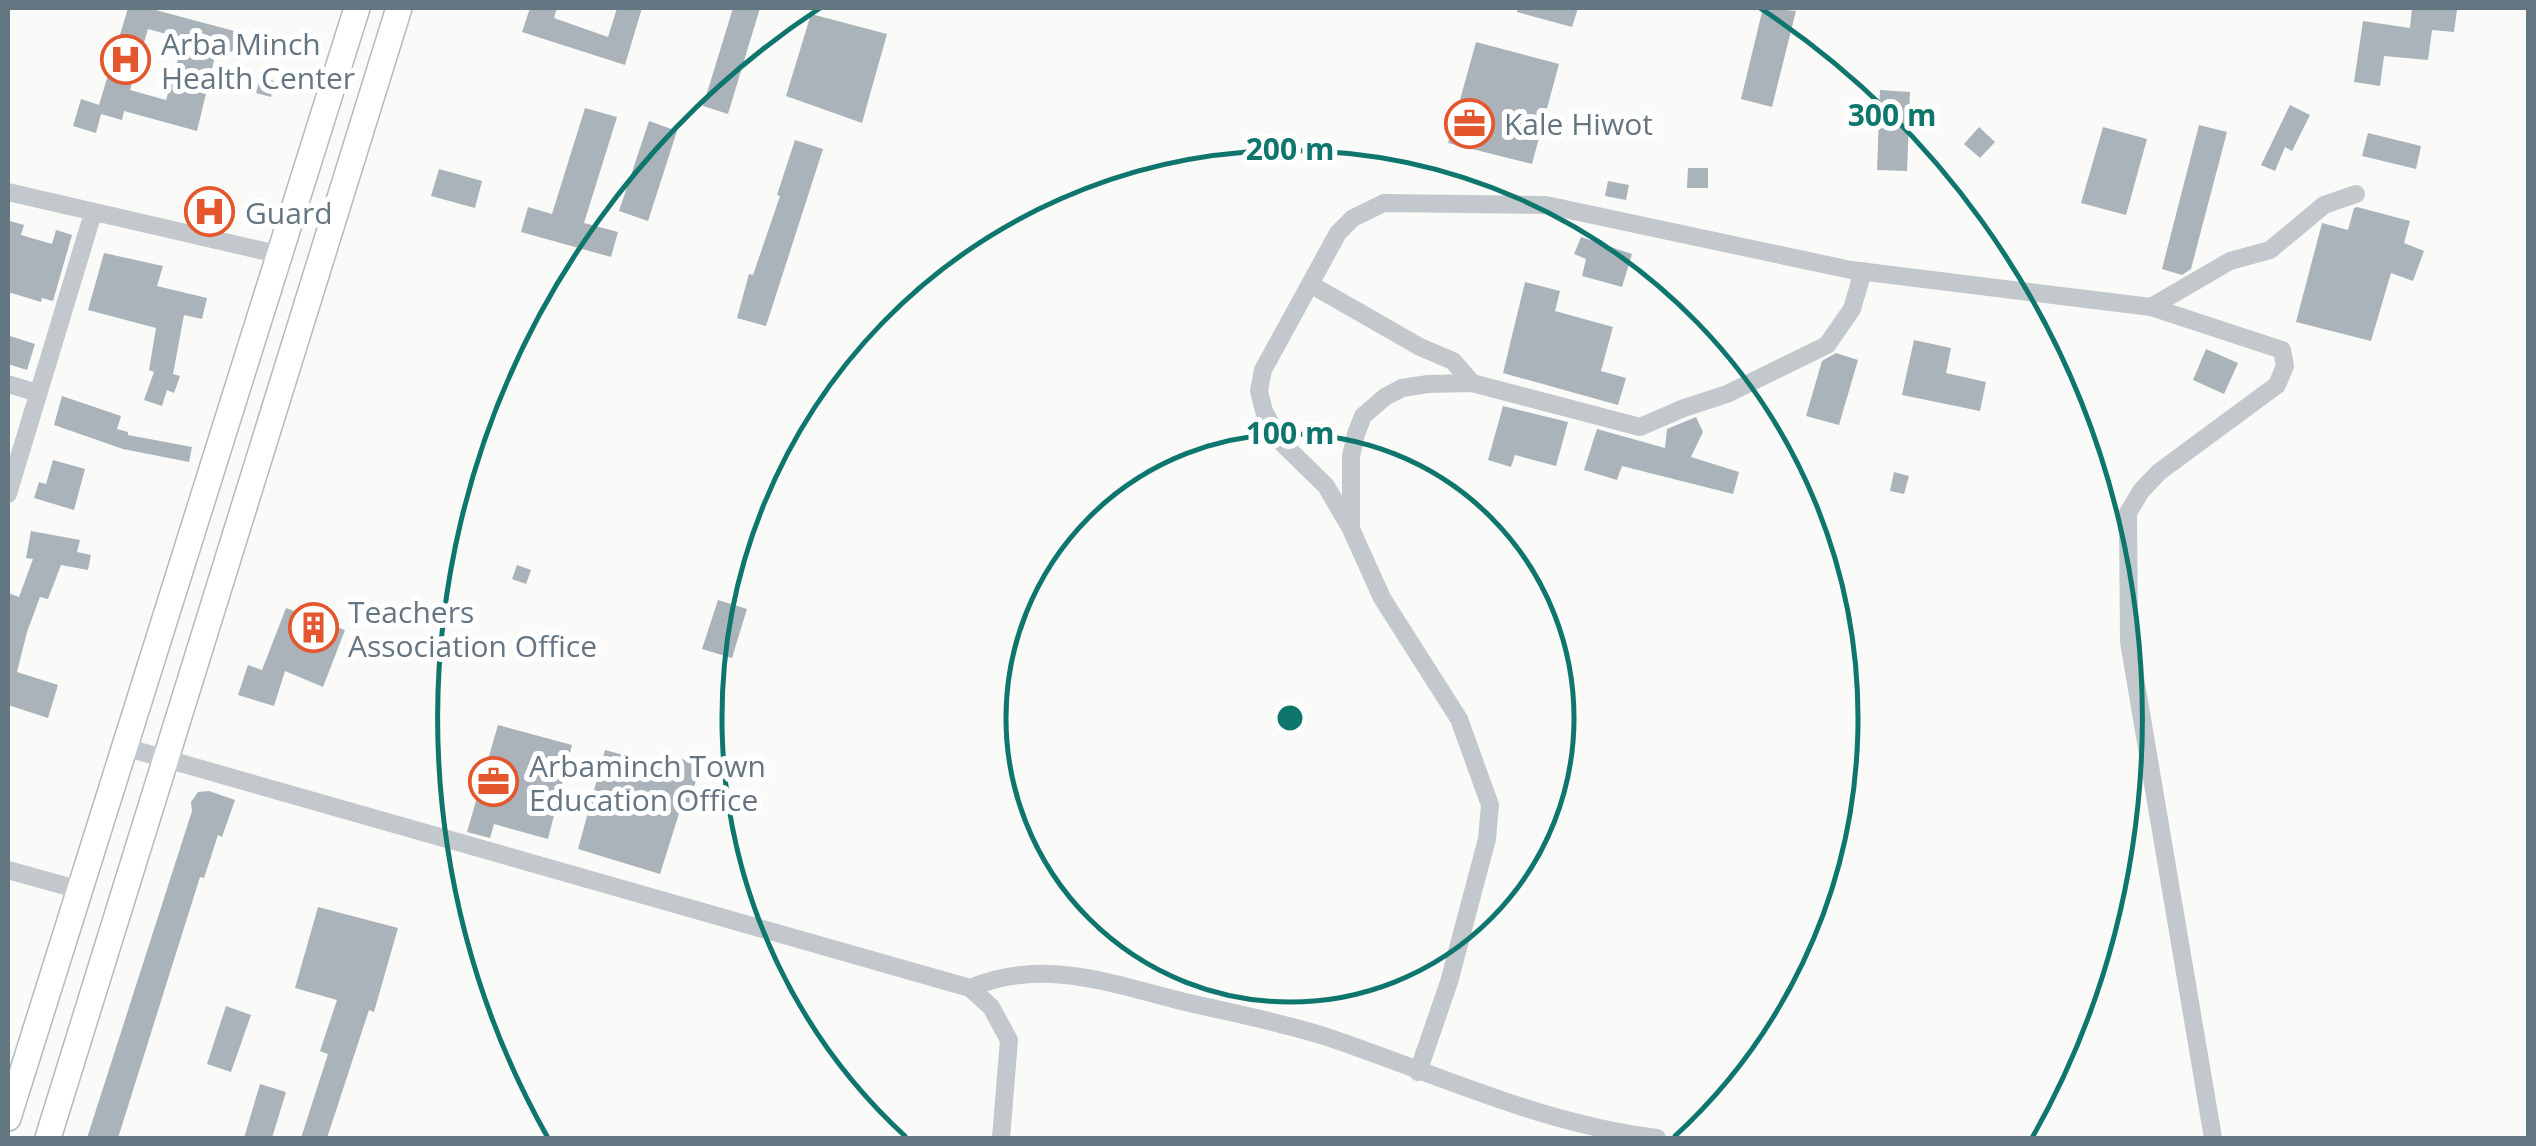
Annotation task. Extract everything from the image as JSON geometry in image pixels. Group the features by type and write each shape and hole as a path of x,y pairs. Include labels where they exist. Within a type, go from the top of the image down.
{"main road":[{"path":"8,1118 357,8"},
{"path":"48,1138 399,8"}],"street":[{"path":"8,192 277,254"},
{"path":"2151,307 2230,261 2270,250 2324,205 2356,194"},
{"path":"1418,1072 1450,982 1488,839 1490,805 1459,719 1382,598 1352,529 1326,486 1282,442 1264,412 1259,391 1263,370 1338,233 1353,218 1384,202 1546,205 1863,272 2151,307 2282,350 2285,366 2277,385 2160,472 2141,491 2128,514 2129,642 2212,1138"},
{"path":"8,494 93,213"},
{"path":"1352,529 1352,456 1364,416 1402,388 1472,383 1640,427 1727,394 1827,345 1852,309 1863,272"},
{"path":"1310,284 1420,347 1453,361 1472,383"},
{"path":"8,384 38,393"},
{"path":"124,748 970,988 991,1007 1008,1040 1001,1138"},
{"path":"8,870 80,890"},
{"path":"970,988 998,976 1069,973 1322,1036 1538,1114 1657,1138"}],"building":[{"path":"128,8 148,8 238,32 232,52 217,48 197,131 124,111 122,120 101,114 96,133 73,126 81,99 99,105","holes":["148,29 184,39 166,100 130,90"]},
{"path":"530,8 557,8 554,18 608,37 617,8 642,8 625,65 522,32"},
{"path":"733,8 760,8 728,114 703,106"},
{"path":"1517,8 1578,8 1572,27 1517,12"},
{"path":"1763,8 1796,11 1772,107 1741,99"},
{"path":"2412,8 2457,10 2454,32 2432,30 2428,60 2384,56 2380,86 2354,82 2363,21 2410,28"},
{"path":"811,14 887,34 862,123 786,96"},
{"path":"1476,42 1559,64 1532,164 1448,143"},
{"path":"260,78 274,81 271,97 256,93"},
{"path":"1880,90 1910,92 1907,171 1877,170"},
{"path":"2290,105 2310,115 2292,151 2285,147 2275,171 2261,165"},
{"path":"585,108 617,117 584,223 618,232 611,257 521,232 528,207 552,214"},
{"path":"649,121 677,131 648,221 619,211"},
{"path":"2199,125 2227,132 2191,269 2182,275 2162,269"},
{"path":"1979,127 1995,142 1980,158 1964,144"},
{"path":"2103,127 2147,139 2126,215 2081,203"},
{"path":"2368,133 2421,146 2416,169 2362,156"},
{"path":"795,140 823,149 766,326 737,318 749,274 753,275 780,196 777,195"},
{"path":"1688,168 1708,168 1708,188 1687,188"},
{"path":"439,169 482,181 475,208 431,196"},
{"path":"1608,181 1629,185 1626,200 1605,196"},
{"name":"Guard","path":"205,200 220,205 215,223 200,218"},
{"path":"2357,207 2410,221 2404,243 2424,251 2413,281 2391,273 2371,341 2296,322 2322,223 2348,230"},
{"path":"10,221 24,225 21,235 52,244 56,230 72,235 53,301 42,298 41,302 8,292"},
{"path":"1581,237 1632,254 1622,287 1582,276 1586,259 1574,254"},
{"path":"104,253 163,266 157,286 207,298 202,319 184,315 173,374 180,376 174,393 167,390 162,406 144,400 154,372 149,370 156,328 88,310"},
{"path":"1525,282 1560,291 1555,311 1613,327 1601,371 1626,378 1618,405 1503,373"},
{"path":"10,336 35,344 27,370 8,364"},
{"path":"1914,340 1951,348 1946,373 1986,382 1980,411 1902,395"},
{"path":"2206,349 2238,363 2224,394 2193,380"},
{"path":"1836,353 1858,360 1839,425 1806,416 1822,361"},
{"path":"62,396 121,416 117,429 128,435 192,447 189,462 123,449 54,425"},
{"path":"1503,406 1568,422 1556,466 1515,455 1511,467 1488,460"},
{"path":"1696,417 1703,432 1691,457 1739,472 1733,494 1622,466 1617,480 1584,470 1597,429 1665,448 1667,429"},
{"path":"53,460 85,469 74,510 34,498 39,482 46,484"},
{"path":"1894,472 1909,476 1904,494 1890,491"},
{"path":"31,531 80,540 77,552 91,555 88,570 61,565 48,599 40,597 27,632 17,672 58,685 48,718 8,705 8,593 19,597 33,559 26,558"},
{"path":"517,565 531,570 526,584 512,579"},
{"path":"718,600 747,609 732,658 702,649"},
{"path":"286,608 345,630 323,687 285,671 274,706 238,695 248,665 262,670"},
{"path":"498,725 572,745 548,839 494,824 490,838 467,832"},
{"path":"605,750 665,766 669,755 701,765 689,803 683,801 660,874 578,849"},
{"path":"209,791 235,800 204,878 200,877 118,1138 87,1138 192,811 191,802 198,792"},
{"path":"318,907 398,928 374,1012 369,1010 327,1138 301,1138 328,1054 320,1051 337,1000 295,988"},
{"path":"226,1006 251,1015 231,1072 207,1064"},
{"path":"260,1084 286,1092 272,1138 244,1138"}],"place":[{"name":"Arba Minch Health Center","path":"126,60"},
{"name":"Kale Hiwot","path":"1469,123"},
{"name":"Guard","path":"210,212"},
{"name":"Teachers Association Office","path":"313,628"},
{"name":"Arbaminch Town Education Office","path":"494,782"}]}
